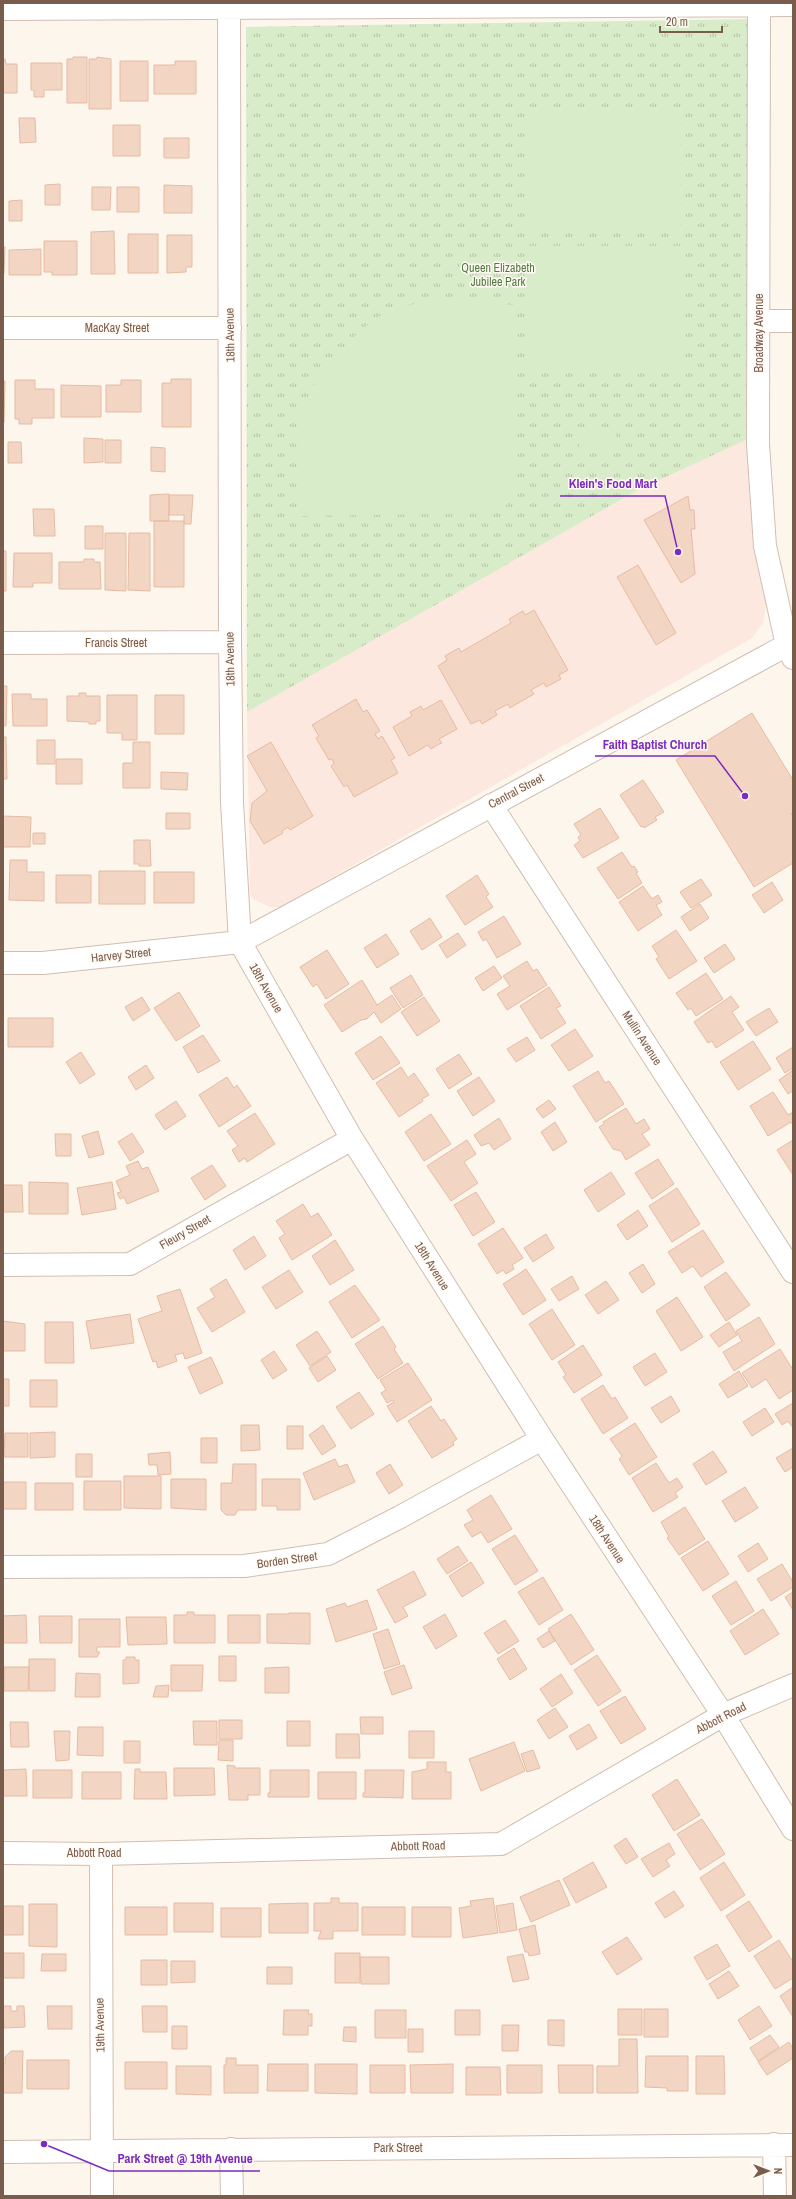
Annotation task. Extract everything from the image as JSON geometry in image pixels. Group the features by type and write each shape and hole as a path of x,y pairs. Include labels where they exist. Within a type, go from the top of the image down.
{"street":[{"name":"Broadway Avenue","path":"759,4 760,321 758,444 765,546 791,650"},
{"path":"3,9 229,6 793,5"},
{"name":"18th Avenue","path":"229,6 230,642 232,802 240,942 352,1139 542,1439 723,1715 793,1829"},
{"path":"760,321 793,321"},
{"name":"MacKay Street","path":"3,328 230,328"},
{"name":"Francis Street","path":"3,643 230,642"},
{"name":"Central Street","path":"240,942 491,804 791,650"},
{"name":"Mullin Avenue","path":"491,804 793,1272"},
{"name":"Harvey Street","path":"3,963 43,963 240,942"},
{"name":"Fleury Street","path":"3,1265 130,1264 352,1139"},
{"name":"Borden Street","path":"3,1567 244,1566 328,1554 400,1517 542,1439"},
{"name":"Abbott Road","path":"3,1853 101,1854 501,1844 723,1715 793,1685"},
{"name":"19th Avenue","path":"101,1854 102,2196"},
{"path":"775,2196 783,2145"},
{"name":"Park Street","path":"3,2152 783,2145"},
{"path":"231,2149 232,2196"}],"shaded area":[{"path":"748,439 759,559 766,603 763,623 752,638 280,907 270,907 253,899 250,895 247,712 638,490"}],"green space":[{"name":"Queen Elizabeth Jubilee Park","path":"752,19 748,439 638,490 247,712 246,27"},
{"path":"530,110 680,110 680,230 530,230"},
{"path":"528,246 681,246 681,367 528,367"},
{"path":"460,302 513,305 513,498 498,513 299,516 297,449 300,422 308,396 325,369 336,355 361,330 385,313 403,306"},
{"path":"616,427 617,452 579,452 579,428"}],"building":[{"path":"73,57 87,57 87,103 67,103 67,59 73,59"},
{"path":"97,57 111,59 111,109 89,109 89,59 97,59"},
{"path":"3,59 5,59 6,64 17,64 17,93 3,93"},
{"path":"120,61 148,61 148,101 120,101"},
{"path":"175,61 196,61 196,94 154,94 154,65 175,65"},
{"path":"31,63 62,63 62,90 44,90 44,97 34,97 34,90 31,90"},
{"path":"19,118 35,118 36,142 20,143"},
{"path":"113,125 140,125 140,156 113,156"},
{"path":"164,138 189,138 189,158 164,158"},
{"path":"60,184 60,205 45,205 45,185"},
{"path":"164,185 192,186 192,213 164,213"},
{"path":"92,187 111,187 110,210 92,210"},
{"path":"117,187 139,187 139,212 117,212"},
{"path":"22,200 22,221 9,221 9,201"},
{"path":"114,231 115,274 91,274 91,232"},
{"path":"128,234 158,234 158,273 128,273"},
{"path":"167,235 192,235 192,267 186,267 186,272 167,273"},
{"path":"44,241 77,241 77,275 52,275 52,272 44,272"},
{"path":"3,247 5,247 4,274 3,274"},
{"path":"41,249 41,275 9,275 9,250"},
{"path":"171,379 191,379 191,427 162,427 162,383 171,383"},
{"path":"15,380 35,380 35,389 54,389 54,418 32,418 32,424 19,424 19,419 15,419"},
{"path":"121,380 141,380 141,412 106,412 106,385 121,385"},
{"path":"3,381 5,381 4,423 3,423"},
{"path":"61,385 101,386 101,417 61,417"},
{"path":"84,438 103,439 103,462 84,463"},
{"path":"105,440 121,440 121,463 105,463"},
{"path":"8,442 21,442 22,463 8,463"},
{"path":"151,447 165,448 165,472 151,471"},
{"path":"169,494 169,521 150,521 150,495"},
{"path":"169,495 193,495 191,524 184,524 184,515 169,515"},
{"path":"688,496 690,510 694,510 695,529 691,529 695,574 681,583 644,520"},
{"path":"33,509 54,509 55,536 34,536"},
{"path":"154,521 184,521 184,587 154,587"},
{"path":"85,526 103,526 103,549 85,549"},
{"path":"105,533 126,533 126,591 105,590"},
{"path":"129,533 150,533 150,591 128,590"},
{"path":"3,551 6,551 6,591 3,591"},
{"path":"14,553 52,553 52,583 33,583 33,587 13,587"},
{"path":"84,559 94,559 94,562 100,562 101,589 59,589 59,562 84,562"},
{"path":"638,565 676,633 656,645 617,577"},
{"path":"534,610 568,670 559,675 561,679 546,687 544,683 531,690 534,694 510,708 508,704 495,711 497,715 482,724 480,720 471,724 438,666 447,660 445,656 459,648 461,652 511,623 509,619 523,611 525,615"},
{"path":"3,686 7,686 6,726 3,726"},
{"path":"79,693 86,693 86,696 100,696 100,721 96,721 96,724 89,724 89,722 67,721 67,696 79,696"},
{"path":"12,694 31,694 31,699 47,699 47,726 13,726"},
{"path":"107,695 137,695 137,740 122,740 122,733 107,733"},
{"path":"155,695 184,695 184,734 155,734"},
{"path":"356,699 363,712 367,710 380,731 375,734 378,739 382,736 395,758 391,760 398,773 354,797 347,785 344,787 331,766 334,764 332,759 329,760 316,738 319,736 312,725"},
{"path":"441,700 457,729 439,739 442,743 431,749 428,745 409,756 393,727 412,716 410,712 421,706 423,710"},
{"path":"752,713 793,780 793,813 791,814 793,816 793,863 754,887 676,760"},
{"path":"3,737 6,737 7,779 3,779"},
{"path":"37,740 55,740 55,764 37,764"},
{"path":"133,742 150,742 150,788 123,788 123,763 133,763"},
{"path":"271,742 313,816 290,830 288,827 282,831 283,833 264,844 250,821 252,803 267,791 247,756"},
{"path":"56,759 82,759 82,784 56,784"},
{"path":"161,772 188,773 187,790 161,789"},
{"path":"643,780 664,812 655,817 657,820 644,828 642,826 641,827 620,795"},
{"path":"600,808 619,838 583,858 574,845 580,841 578,837 581,835 574,824"},
{"path":"166,813 190,813 190,829 166,829"},
{"path":"3,816 31,817 30,847 3,847"},
{"path":"33,833 45,833 45,844 33,844"},
{"path":"134,840 150,840 151,866 139,866 139,864 134,864"},
{"path":"622,852 632,867 634,866 638,872 636,873 642,883 618,899 597,868"},
{"path":"10,860 27,860 27,872 44,872 44,901 9,900"},
{"path":"99,871 145,871 145,904 99,904"},
{"path":"154,872 194,872 194,903 154,903"},
{"path":"56,875 91,875 91,903 56,903"},
{"path":"477,875 489,894 486,897 493,907 465,925 446,896"},
{"path":"701,879 712,895 691,908 680,892"},
{"path":"772,882 783,900 764,913 752,895"},
{"path":"643,886 652,899 658,895 662,902 656,905 662,915 638,931 619,902"},
{"path":"700,904 709,918 690,931 681,917"},
{"path":"504,916 521,944 497,958 486,939 483,941 478,932"},
{"path":"430,918 442,937 422,950 410,931"},
{"path":"676,930 697,961 669,979 656,959 659,957 652,946"},
{"path":"458,933 466,945 447,958 439,945"},
{"path":"386,934 399,954 377,968 364,948"},
{"path":"725,944 735,959 714,973 704,958"},
{"path":"327,950 349,984 326,999 317,984 313,987 300,967"},
{"path":"527,961 533,971 537,969 547,985 507,1010 497,994 510,986 503,976"},
{"path":"494,966 502,978 483,991 475,978"},
{"path":"706,973 723,999 696,1016 691,1008 688,1010 676,993"},
{"path":"411,975 423,995 403,1008 390,988"},
{"path":"362,980 377,1005 392,995 401,1009 381,1023 374,1012 367,1019 361,1020 342,1032 324,1005"},
{"path":"549,987 561,1006 556,1008 566,1023 541,1039 520,1006"},
{"path":"179,992 200,1026 176,1041 154,1008"},
{"path":"731,996 739,1007 732,1012 744,1030 716,1048 712,1041 708,1043 694,1022"},
{"path":"142,997 150,1010 133,1021 125,1007"},
{"path":"424,997 440,1021 417,1036 401,1012"},
{"path":"769,1008 778,1022 756,1036 746,1022"},
{"path":"8,1018 53,1018 53,1047 8,1047"},
{"path":"575,1029 593,1056 569,1071 551,1045"},
{"path":"203,1035 220,1061 198,1073 183,1047"},
{"path":"381,1036 400,1063 373,1080 355,1053"},
{"path":"527,1037 535,1050 516,1062 507,1049"},
{"path":"753,1041 771,1069 738,1090 720,1062"},
{"path":"793,1047 793,1068 785,1073 776,1058"},
{"path":"81,1052 95,1074 80,1084 66,1062"},
{"path":"459,1054 472,1074 449,1089 436,1069"},
{"path":"146,1065 154,1078 136,1090 128,1077"},
{"path":"401,1067 408,1078 414,1073 429,1095 422,1099 423,1101 399,1117 376,1083"},
{"path":"793,1070 793,1091 788,1094 779,1080"},
{"path":"598,1071 605,1083 609,1081 624,1104 596,1122 573,1086"},
{"path":"227,1077 234,1088 237,1085 251,1106 219,1127 199,1095"},
{"path":"479,1077 495,1101 473,1116 457,1091"},
{"path":"773,1092 788,1115 793,1112 793,1125 791,1122 768,1136 750,1106"},
{"path":"549,1100 556,1109 543,1118 536,1109"},
{"path":"176,1101 186,1116 165,1130 155,1115"},
{"path":"626,1108 636,1124 644,1119 650,1129 642,1134 650,1145 626,1160 621,1151 613,1149 599,1127 604,1124 603,1122"},
{"path":"255,1113 275,1144 247,1162 245,1158 239,1162 232,1150 238,1146 227,1131"},
{"path":"431,1114 451,1144 424,1161 405,1132"},
{"path":"499,1118 511,1139 494,1150 489,1143 481,1146 474,1135"},
{"path":"555,1122 567,1142 553,1151 541,1132"},
{"path":"98,1131 104,1154 89,1158 82,1136"},
{"path":"132,1133 144,1152 130,1161 118,1142"},
{"path":"55,1134 71,1134 71,1156 56,1156"},
{"path":"467,1140 476,1154 464,1162 478,1183 451,1201 427,1166"},
{"path":"793,1140 793,1175 777,1150"},
{"path":"658,1159 674,1184 652,1199 635,1173"},
{"path":"138,1161 142,1169 148,1167 159,1191 127,1204 124,1197 120,1199 117,1193 121,1192 116,1181 130,1175 126,1166"},
{"path":"212,1165 226,1186 205,1200 191,1178"},
{"path":"611,1172 625,1194 598,1212 584,1190"},
{"path":"29,1182 68,1183 68,1214 29,1214"},
{"path":"112,1182 116,1209 82,1215 77,1188"},
{"path":"3,1185 22,1185 23,1212 3,1212"},
{"path":"677,1188 700,1224 672,1242 649,1206"},
{"path":"476,1192 495,1222 473,1236 454,1205"},
{"path":"303,1204 311,1217 318,1213 332,1235 292,1260 279,1238 285,1234 276,1221"},
{"path":"638,1210 648,1226 627,1240 617,1225"},
{"path":"503,1228 523,1258 512,1265 514,1269 506,1274 503,1270 497,1274 478,1244"},
{"path":"703,1230 724,1262 701,1277 693,1266 682,1273 668,1252"},
{"path":"546,1234 554,1248 533,1262 524,1248"},
{"path":"254,1236 266,1256 245,1270 233,1250"},
{"path":"335,1240 354,1270 330,1285 312,1256"},
{"path":"643,1264 655,1284 642,1293 629,1273"},
{"path":"526,1269 546,1300 523,1315 503,1284"},
{"path":"289,1270 303,1292 276,1309 262,1287"},
{"path":"726,1272 750,1305 726,1321 704,1287"},
{"path":"572,1276 579,1289 559,1301 551,1289"},
{"path":"226,1279 245,1312 212,1332 197,1308 215,1297 210,1289"},
{"path":"606,1281 619,1300 598,1314 585,1295"},
{"path":"355,1285 380,1320 352,1338 329,1302"},
{"path":"180,1289 202,1353 185,1359 183,1353 175,1355 177,1361 158,1368 156,1361 153,1362 138,1319 162,1311 157,1296"},
{"path":"677,1297 703,1337 681,1351 656,1311"},
{"path":"552,1309 575,1345 552,1360 529,1324"},
{"path":"130,1314 134,1343 91,1349 86,1321"},
{"path":"759,1317 775,1344 734,1371 723,1352 742,1341 736,1331"},
{"path":"3,1321 25,1324 25,1351 3,1351"},
{"path":"45,1322 73,1322 74,1363 45,1363"},
{"path":"729,1322 737,1335 719,1347 710,1335"},
{"path":"383,1326 396,1347 394,1349 403,1363 378,1379 355,1344"},
{"path":"317,1331 331,1352 310,1366 296,1345"},
{"path":"583,1345 602,1375 574,1393 563,1377 566,1375 558,1362"},
{"path":"780,1349 793,1370 793,1390 779,1399 766,1379 752,1388 742,1373"},
{"path":"274,1351 287,1370 273,1379 261,1360"},
{"path":"655,1353 667,1372 645,1386 633,1367"},
{"path":"327,1356 336,1370 318,1382 309,1368"},
{"path":"211,1357 223,1383 200,1394 188,1367"},
{"path":"408,1363 432,1400 397,1422 387,1406 394,1402 393,1400 387,1403 381,1393 386,1390 380,1380"},
{"path":"739,1371 748,1386 728,1398 719,1384"},
{"path":"3,1379 9,1379 9,1406 3,1406"},
{"path":"30,1380 57,1380 57,1407 30,1407"},
{"path":"603,1385 612,1399 615,1397 628,1418 603,1434 581,1399"},
{"path":"359,1392 374,1414 351,1429 336,1407"},
{"path":"671,1396 680,1411 661,1423 651,1408"},
{"path":"793,1403 793,1428 788,1421 782,1425 775,1414"},
{"path":"431,1406 441,1421 444,1419 457,1439 453,1442 454,1445 432,1458 408,1421"},
{"path":"765,1408 774,1422 752,1436 743,1422"},
{"path":"635,1423 657,1457 629,1475 619,1459 622,1456 610,1439"},
{"path":"241,1425 259,1425 260,1450 241,1451"},
{"path":"323,1425 336,1446 322,1455 309,1435"},
{"path":"287,1426 303,1426 303,1449 287,1449"},
{"path":"55,1432 55,1457 30,1458 30,1433"},
{"path":"5,1433 28,1433 28,1457 4,1457"},
{"path":"201,1438 217,1438 217,1463 201,1463"},
{"path":"793,1448 793,1467 785,1472 776,1458"},
{"path":"713,1451 727,1472 706,1485 693,1464"},
{"path":"170,1452 171,1474 158,1475 157,1465 149,1465 148,1454"},
{"path":"76,1454 92,1454 92,1477 76,1477"},
{"path":"335,1459 339,1467 347,1464 355,1482 314,1500 303,1473"},
{"path":"656,1463 669,1483 677,1478 683,1487 675,1493 678,1497 653,1512 632,1478"},
{"path":"233,1464 256,1464 256,1510 238,1510 235,1515 226,1515 221,1510 221,1483 232,1483"},
{"path":"390,1464 403,1485 389,1494 376,1473"},
{"path":"124,1476 161,1476 161,1509 124,1508"},
{"path":"171,1479 206,1479 206,1510 171,1508"},
{"path":"262,1479 300,1479 300,1510 277,1510 277,1506 262,1506"},
{"path":"84,1481 121,1481 121,1510 84,1510"},
{"path":"3,1482 26,1482 26,1509 3,1509"},
{"path":"35,1483 73,1483 73,1510 35,1510"},
{"path":"745,1487 758,1508 735,1522 722,1501"},
{"path":"491,1495 512,1529 488,1543 481,1532 472,1537 464,1525 473,1520 467,1510"},
{"path":"685,1507 705,1539 679,1555 667,1538 669,1537 661,1522"},
{"path":"515,1535 538,1571 515,1585 492,1549"},
{"path":"708,1541 729,1574 703,1591 681,1558"},
{"path":"758,1543 768,1559 748,1572 738,1556"},
{"path":"458,1546 468,1561 447,1574 437,1559"},
{"path":"471,1562 484,1583 462,1597 449,1576"},
{"path":"782,1564 793,1582 793,1587 771,1601 757,1579"},
{"path":"414,1571 426,1595 403,1607 408,1616 395,1623 377,1590"},
{"path":"543,1577 563,1610 539,1625 518,1592"},
{"path":"736,1581 754,1611 731,1625 712,1596"},
{"path":"793,1592 793,1610 785,1597"},
{"path":"367,1600 377,1629 336,1642 326,1609 345,1603 347,1607"},
{"path":"763,1609 779,1634 745,1655 730,1631"},
{"path":"187,1612 194,1612 194,1615 215,1615 215,1643 174,1643 174,1615 187,1615"},
{"path":"310,1613 310,1644 267,1643 267,1614"},
{"path":"445,1614 457,1636 436,1649 423,1627"},
{"path":"571,1614 594,1650 571,1665 548,1629"},
{"path":"26,1615 27,1643 3,1643 3,1616"},
{"path":"228,1615 260,1615 260,1643 228,1643"},
{"path":"39,1616 72,1616 72,1643 40,1643"},
{"path":"126,1617 166,1617 167,1644 128,1645"},
{"path":"79,1619 120,1619 120,1647 97,1647 97,1652 100,1652 97,1657 79,1657"},
{"path":"505,1620 519,1641 498,1654 484,1633"},
{"path":"388,1629 400,1664 384,1669 373,1634"},
{"path":"549,1631 555,1641 543,1648 537,1639"},
{"path":"514,1648 527,1669 510,1680 497,1659"},
{"path":"597,1655 621,1691 598,1706 574,1670"},
{"path":"219,1656 236,1656 236,1681 219,1681"},
{"path":"126,1657 135,1657 135,1660 139,1660 139,1683 123,1684 123,1660 126,1660"},
{"path":"29,1659 55,1659 55,1691 29,1691"},
{"path":"171,1665 203,1665 202,1691 171,1691"},
{"path":"404,1665 412,1688 392,1695 384,1672"},
{"path":"4,1667 29,1667 28,1691 4,1691"},
{"path":"289,1667 289,1693 265,1693 265,1668"},
{"path":"76,1673 100,1674 100,1697 75,1697"},
{"path":"561,1674 573,1693 552,1707 540,1689"},
{"path":"169,1685 168,1697 153,1697 156,1686"},
{"path":"625,1696 646,1729 621,1744 600,1711"},
{"path":"555,1708 568,1727 549,1739 537,1720"},
{"path":"360,1717 383,1717 383,1734 361,1734"},
{"path":"219,1720 242,1720 242,1739 219,1739"},
{"path":"193,1721 217,1721 217,1745 194,1745"},
{"path":"287,1721 310,1721 310,1746 287,1746"},
{"path":"10,1722 28,1722 29,1747 11,1747"},
{"path":"589,1724 597,1738 577,1750 569,1736"},
{"path":"78,1727 103,1727 103,1756 77,1755"},
{"path":"54,1731 70,1731 69,1760 56,1761"},
{"path":"409,1731 434,1731 434,1758 409,1758"},
{"path":"336,1734 359,1734 360,1758 336,1758"},
{"path":"219,1740 233,1740 233,1761 218,1760"},
{"path":"124,1741 140,1741 140,1763 124,1763"},
{"path":"514,1742 525,1771 481,1791 469,1759"},
{"path":"533,1750 540,1768 527,1772 521,1754"},
{"path":"427,1762 446,1762 446,1772 451,1772 451,1799 412,1799 412,1772 427,1769"},
{"path":"227,1765 235,1766 235,1768 260,1768 260,1795 248,1795 248,1800 229,1800"},
{"path":"174,1768 214,1768 215,1795 174,1796"},
{"path":"26,1769 27,1796 3,1796 3,1770"},
{"path":"135,1769 140,1769 140,1772 166,1772 167,1799 134,1799"},
{"path":"33,1770 72,1770 72,1798 33,1798"},
{"path":"270,1770 309,1770 309,1797 268,1797 268,1793 270,1793"},
{"path":"365,1770 404,1770 403,1798 363,1797 363,1793 365,1793"},
{"path":"82,1772 121,1772 121,1799 82,1799"},
{"path":"318,1772 356,1772 356,1799 318,1799"},
{"path":"677,1779 700,1815 674,1831 652,1795"},
{"path":"702,1819 725,1854 700,1870 677,1834"},
{"path":"626,1838 638,1857 626,1864 614,1846"},
{"path":"669,1843 675,1854 666,1860 670,1866 653,1877 641,1859"},
{"path":"593,1862 607,1887 576,1903 563,1879"},
{"path":"724,1862 745,1895 721,1911 700,1878"},
{"path":"559,1880 570,1905 531,1922 520,1897"},
{"path":"674,1891 684,1906 665,1918 655,1903"},
{"path":"331,1898 339,1898 339,1903 358,1903 358,1931 333,1931 333,1939 318,1939 321,1931 314,1931 314,1903 331,1903"},
{"path":"493,1898 498,1933 463,1938 459,1908 471,1906 470,1901"},
{"path":"749,1901 772,1937 749,1952 726,1916"},
{"path":"174,1903 213,1903 213,1932 174,1932"},
{"path":"308,1903 308,1933 269,1933 269,1904"},
{"path":"513,1903 517,1930 500,1933 496,1906"},
{"path":"29,1904 57,1904 57,1947 29,1946"},
{"path":"3,1906 23,1906 23,1935 3,1935"},
{"path":"125,1907 167,1907 167,1935 125,1935"},
{"path":"362,1907 405,1907 405,1935 362,1935"},
{"path":"412,1907 451,1907 451,1937 412,1937"},
{"path":"221,1908 261,1908 261,1937 221,1937"},
{"path":"535,1925 540,1954 529,1956 528,1952 525,1952 519,1929"},
{"path":"627,1937 642,1959 617,1975 602,1952"},
{"path":"779,1940 793,1962 793,1978 775,1989 754,1956"},
{"path":"717,1944 730,1966 707,1980 694,1957"},
{"path":"3,1953 24,1953 24,1978 3,1978"},
{"path":"335,1953 360,1953 360,1983 335,1983"},
{"path":"42,1954 66,1954 66,1971 41,1971"},
{"path":"523,1954 529,1979 513,1982 507,1957"},
{"path":"360,1957 389,1957 389,1984 361,1984"},
{"path":"141,1960 167,1960 167,1985 141,1985"},
{"path":"171,1961 195,1961 195,1982 171,1983"},
{"path":"267,1967 292,1967 292,1984 267,1984"},
{"path":"729,1971 739,1986 718,1999 709,1984"},
{"path":"793,1987 793,2017 780,1996"},
{"path":"3,2006 11,2006 11,2011 17,2011 17,2006 24,2006 25,2027 4,2028"},
{"path":"47,2006 72,2006 72,2029 48,2029"},
{"path":"142,2006 167,2006 167,2032 143,2032"},
{"path":"759,2006 772,2026 750,2040 738,2020"},
{"path":"618,2009 642,2009 642,2035 618,2035"},
{"path":"644,2009 668,2009 668,2037 644,2037"},
{"path":"284,2010 309,2010 308,2014 312,2014 312,2026 308,2026 308,2035 283,2035"},
{"path":"375,2010 406,2010 406,2038 375,2038"},
{"path":"455,2010 480,2010 480,2035 455,2035"},
{"path":"548,2020 564,2020 564,2046 548,2045"},
{"path":"502,2025 519,2025 518,2051 502,2051"},
{"path":"172,2026 187,2026 187,2049 172,2049"},
{"path":"344,2027 356,2027 356,2042 343,2041"},
{"path":"408,2029 423,2029 423,2052 408,2052"},
{"path":"770,2035 779,2047 758,2061 750,2048"},
{"path":"619,2039 637,2039 638,2093 597,2093 597,2066 619,2066"},
{"path":"789,2042 793,2049 793,2058 767,2075 758,2062"},
{"path":"11,2051 23,2051 22,2093 3,2093 3,2064 5,2064 5,2057"},
{"path":"646,2056 688,2056 688,2091 667,2091 667,2088 645,2087"},
{"path":"696,2056 724,2056 725,2094 696,2094"},
{"path":"226,2058 236,2058 236,2065 258,2065 258,2093 224,2093 224,2065 226,2065"},
{"path":"27,2060 69,2060 69,2089 27,2089"},
{"path":"125,2062 167,2062 167,2089 125,2089"},
{"path":"268,2064 308,2064 308,2091 267,2091"},
{"path":"315,2064 357,2064 357,2094 315,2093"},
{"path":"453,2064 453,2093 411,2093 410,2065"},
{"path":"370,2065 405,2065 405,2093 370,2093"},
{"path":"507,2065 542,2065 542,2093 507,2093"},
{"path":"558,2065 593,2065 593,2093 559,2093"},
{"path":"176,2066 211,2066 211,2095 176,2094"},
{"path":"466,2067 500,2067 501,2095 466,2095"}],"place":[{"name":"Klein's Food Mart","path":"678,552"},
{"name":"Faith Baptist Church","path":"745,796"},
{"name":"Park Street @ 19th Avenue","path":"44,2144"}]}
